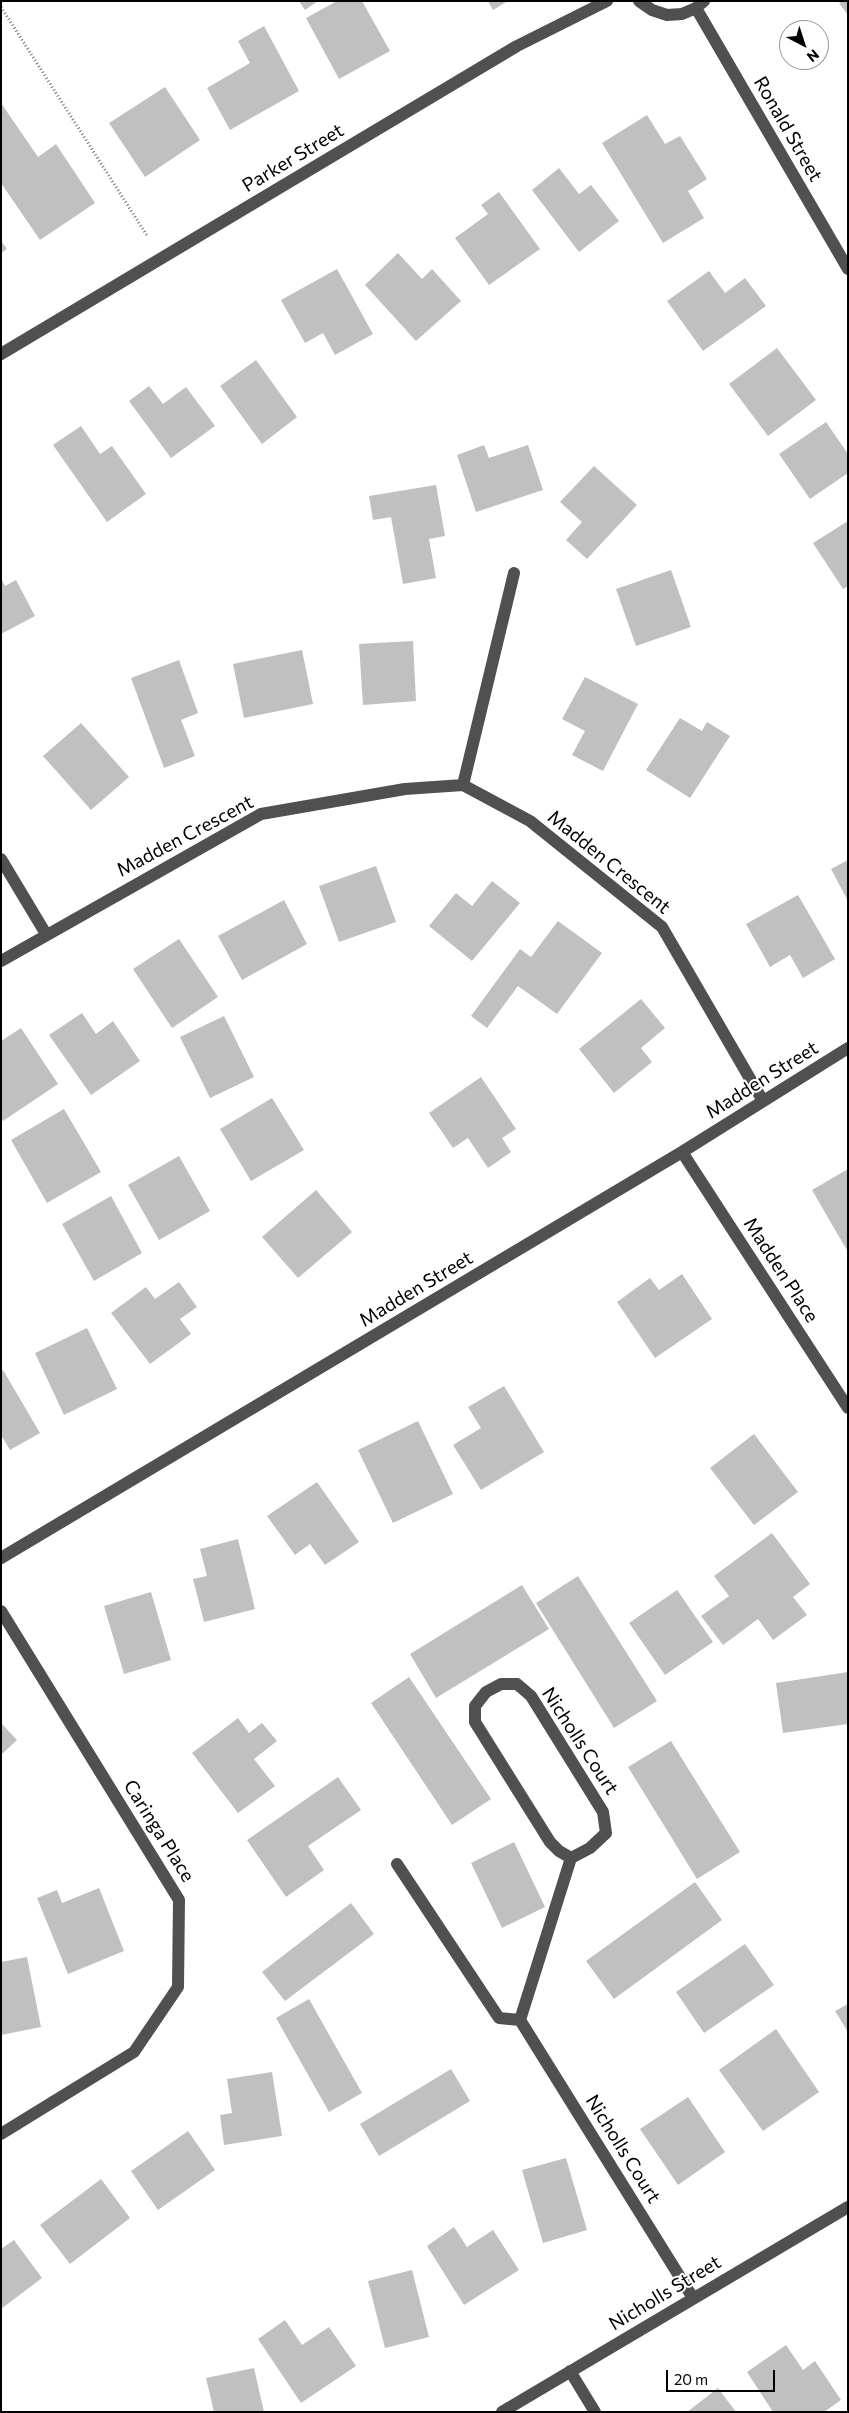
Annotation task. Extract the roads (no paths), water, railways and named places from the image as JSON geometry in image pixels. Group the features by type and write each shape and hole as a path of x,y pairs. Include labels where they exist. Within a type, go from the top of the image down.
{"street":[{"name":"Parker Street","path":"1,354 517,46 607,1"},
{"path":"639,1 652,10 667,14 682,14 700,5"},
{"name":"Ronald Street","path":"700,5 848,269"},
{"path":"463,785 514,573"},
{"name":"Madden Crescent","path":"1,961 261,814 405,790 463,785 530,821 662,927 763,1101"},
{"path":"1,859 46,934"},
{"name":"Madden Street","path":"1,1558 682,1152 848,1048"},
{"name":"Madden Place","path":"682,1152 848,1408"},
{"name":"Caringa Place","path":"1,1611 180,1900 178,1988 134,2052 1,2134"},
{"name":"Nicholls Court","path":"501,1684 517,1684 531,1696 603,1812 606,1833 590,1848 571,1858 558,1851 550,1842 475,1722 475,1706 486,1692 501,1684"},
{"path":"397,1864 500,2018 520,2020 571,1858"},
{"name":"Nicholls Court","path":"520,2020 694,2298"},
{"name":"Nicholls Street","path":"502,2412 848,2207"},
{"path":"570,2371 595,2412"}]}
